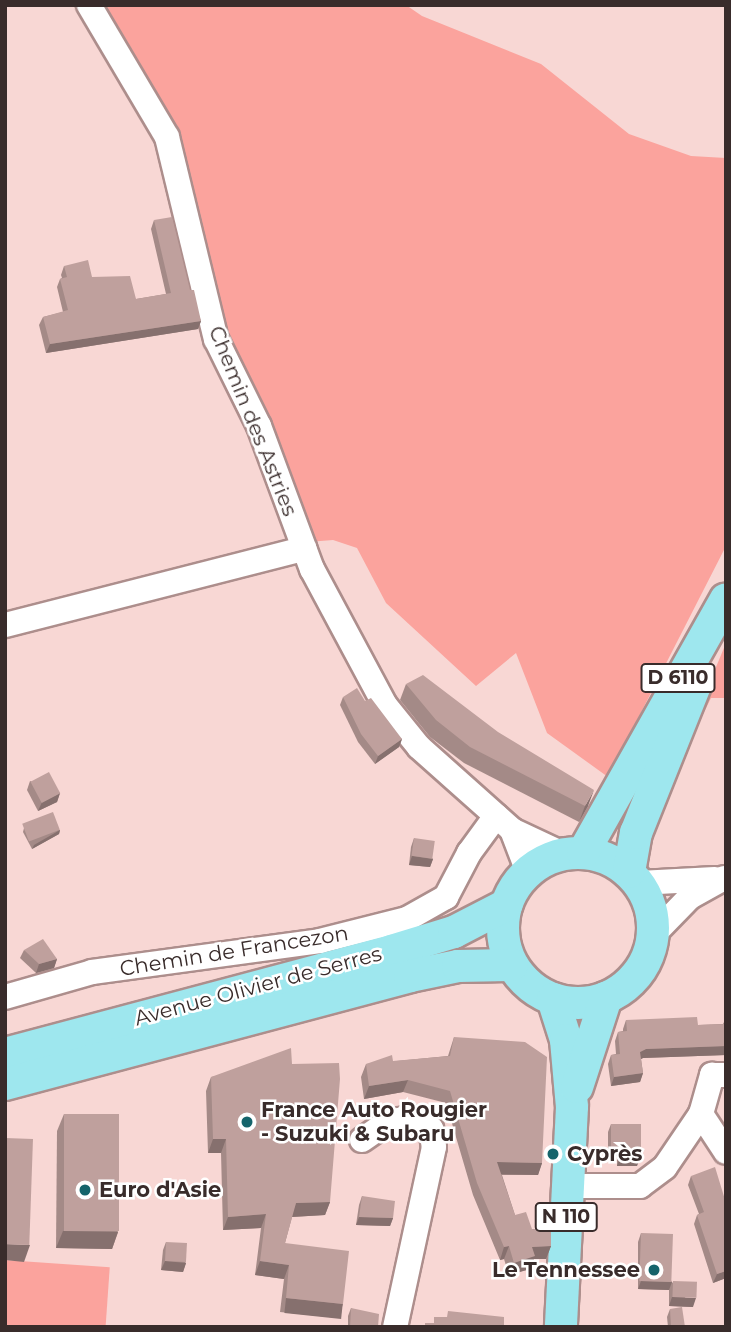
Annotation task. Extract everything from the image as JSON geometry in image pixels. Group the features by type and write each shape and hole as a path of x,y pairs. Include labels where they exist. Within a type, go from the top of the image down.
{"main road":[{"name":"D 6110","path":"573,854 721,607"},
{"name":"D 6110","path":"634,878 636,833 698,678 721,607"},
{"path":"573,854 608,859 634,878 651,908 654,934 639,973 606,999 589,1003 553,999 523,980 512,965 505,946 506,905 528,872 573,854"},
{"name":"Avenue Olivier de Serres","path":"5,1054 391,951 454,932 506,905"},
{"name":"Avenue Olivier de Serres","path":"5,1084 410,976 458,965 512,965"},
{"name":"N 110","path":"553,999 566,1040 572,1107 561,1327"},
{"name":"N 110","path":"572,1107 606,999"}],"street":[{"name":"Chemin des Astries","path":"89,5 167,137 216,339 259,426 304,550 385,705 419,747 504,823 573,854"},
{"path":"5,625 304,550"},
{"name":"Chemin des Astries","path":"504,823 528,872"},
{"name":"Chemin de Francezon","path":"5,997 92,972 320,941 407,919 446,897 469,853 504,823"},
{"path":"634,878 725,878"},
{"path":"654,934 690,897 725,878"},
{"path":"568,1186 640,1186 665,1167 701,1114 712,1075 726,1074"},
{"path":"701,1114 726,1152"},
{"path":"362,1140 389,1121 416,1118 431,1129 434,1147 395,1327"}],"shaded area":[{"path":"101,5 406,5 422,16 541,64 629,134 691,156 726,158 726,546 608,777 547,733 516,653 476,686 386,603 357,548 333,540 308,542 227,346 185,169"},
{"path":"726,643 726,698 711,698 660,802"},
{"path":"5,1260 110,1267 106,1327 5,1327"}],"building":[{"path":"172,217 190,290 194,290 201,321 50,344 43,317 68,310 60,279 67,277 64,266 88,260 92,277 130,276 136,299 171,293 154,220"},
{"path":"423,675 498,732 594,790 585,806 470,747 436,720 406,684"},
{"path":"357,688 365,701 371,698 402,739 378,756 361,734 343,697"},
{"path":"49,772 60,793 42,803 30,782"},
{"path":"53,812 60,830 29,842 22,824"},
{"path":"414,838 435,841 432,859 411,856"},
{"path":"43,939 57,959 39,964 24,950"},
{"path":"697,1017 698,1025 726,1024 726,1046 646,1049 640,1052 643,1073 614,1077 611,1055 620,1054 618,1032 627,1031 626,1020"},
{"path":"454,1037 525,1042 547,1057 542,1163 497,1162 515,1215 526,1212 532,1229 551,1229 551,1246 532,1247 535,1256 514,1263 509,1246 504,1247 477,1183 450,1091 408,1080 369,1086 366,1064 392,1055 393,1061 450,1056"},
{"path":"291,1048 292,1064 339,1063 340,1079 330,1202 296,1203 285,1243 349,1251 343,1304 286,1298 289,1265 260,1261 266,1214 228,1217 226,1139 213,1139 211,1077"},
{"name":"Euro d'Asie","path":"64,1114 119,1114 119,1231 64,1231"},
{"path":"611,1124 641,1124 641,1157 620,1157 620,1148 611,1147"},
{"path":"5,1138 33,1139 29,1245 5,1244"},
{"path":"715,1167 726,1203 726,1271 717,1274 697,1215 704,1212 691,1176"},
{"path":"362,1196 395,1201 393,1218 359,1217"},
{"name":"Le Tennessee","path":"641,1233 673,1234 671,1282 639,1281"},
{"path":"166,1242 187,1243 186,1262 165,1261"},
{"path":"673,1281 697,1282 696,1298 672,1297"},
{"path":"682,1307 685,1327 671,1327 670,1309"},
{"path":"351,1308 379,1314 378,1327 350,1327"},
{"path":"448,1311 504,1317 504,1327 425,1327 425,1323 434,1323 434,1317 447,1317"}],"place":[{"name":"France Auto Rougier - Suzuki & Subaru","path":"247,1122"},
{"name":"Cyprès","path":"553,1154"},
{"name":"Euro d'Asie","path":"85,1190"},
{"name":"Le Tennessee","path":"654,1270"}]}
